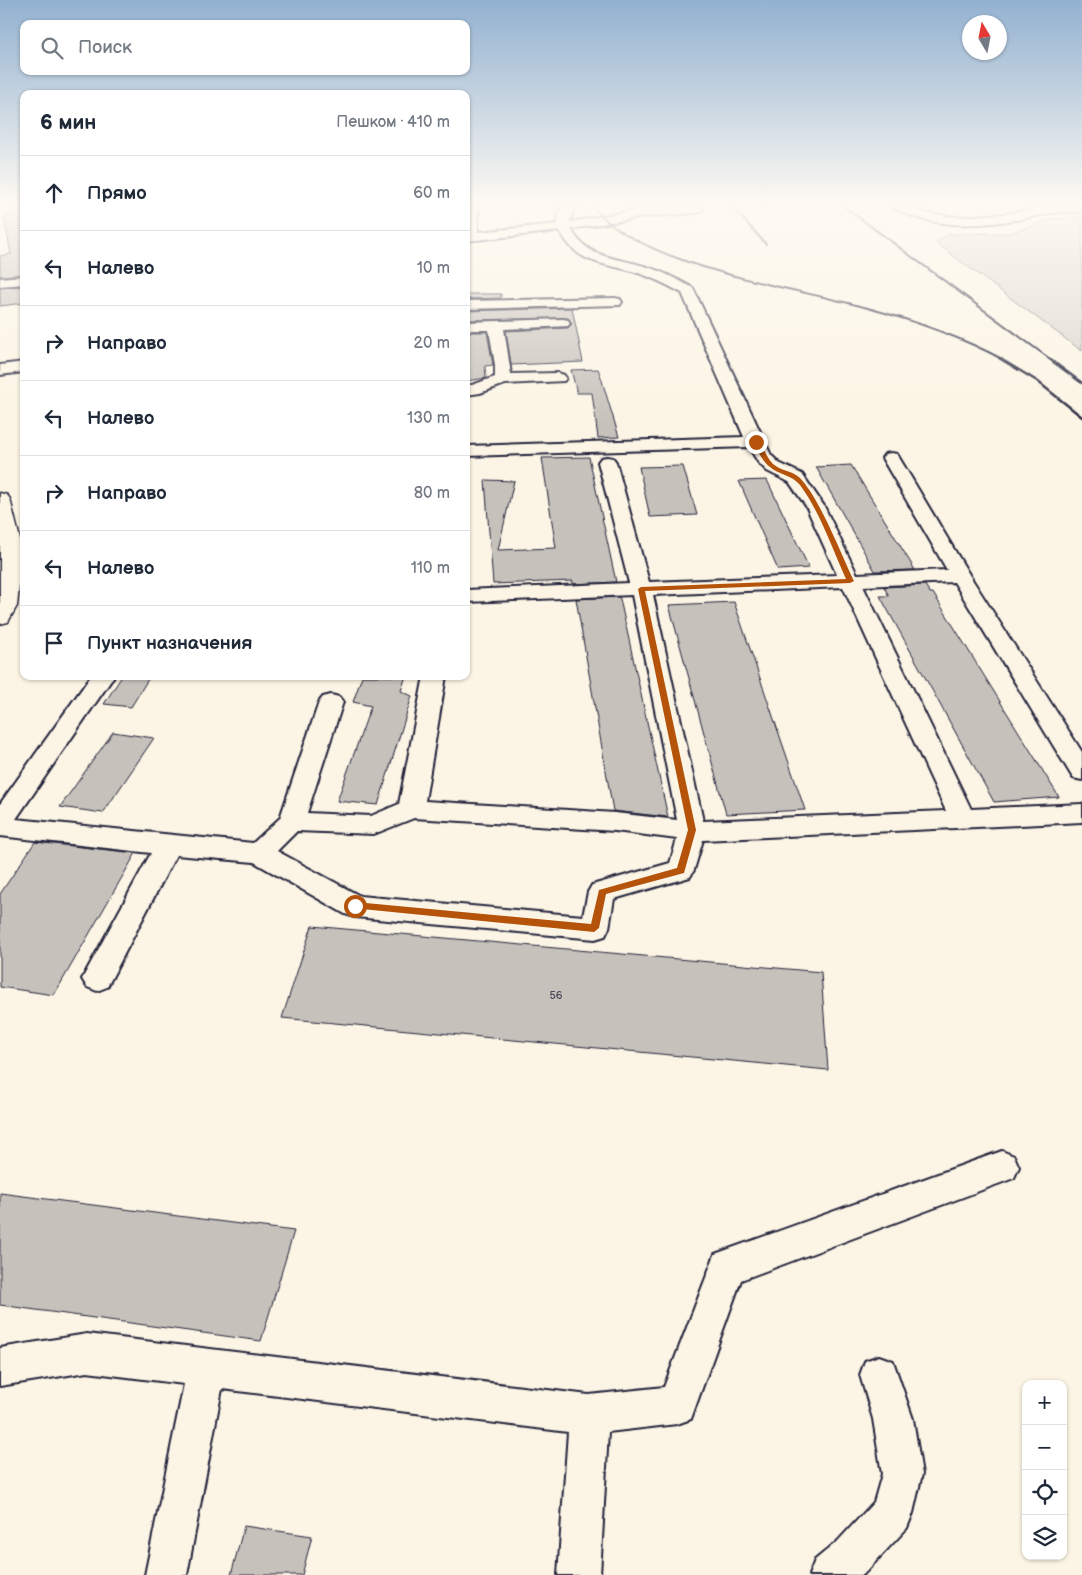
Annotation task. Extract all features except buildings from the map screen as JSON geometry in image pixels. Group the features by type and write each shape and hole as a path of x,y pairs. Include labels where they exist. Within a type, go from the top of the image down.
{"main road":[{"path":"0,500 18,549 2,610"}],"street":[{"path":"660,278 688,291 764,458 773,467 796,478 802,484 815,506 963,819"},
{"path":"0,282 20,280"},
{"path":"470,305 615,302"},
{"path":"470,326 563,322"},
{"path":"496,325 503,365 503,379"},
{"path":"0,370 20,368"},
{"path":"470,390 503,379 558,378"},
{"path":"470,451 756,442"},
{"path":"891,458 960,576 1082,772"},
{"path":"0,827 168,846 258,853 355,906 594,928 602,892 681,870 692,830 641,589 607,462"},
{"path":"470,596 960,576"},
{"path":"0,823 100,680"},
{"path":"410,809 434,680"},
{"path":"258,853 292,822 331,702"},
{"path":"292,822 374,825 410,809 615,822 692,830 1082,813"},
{"path":"97,979 168,846"},
{"path":"0,1368 87,1353 589,1415 677,1405 728,1267 1002,1167"},
{"path":"166,1575 207,1367"},
{"path":"830,1575 852,1556 892,1513 902,1474 892,1419 879,1375"},
{"path":"579,1575 589,1415"}],"shaded area":[{"path":"984,278 1082,278 1082,351"}],"railway":[{"path":"745,278 900,317 935,329 1002,359"},
{"path":"941,278 1050,359"},
{"path":"999,358 1037,381 1082,417"},
{"path":"1048,358 1082,383"}],"route":[{"path":"355,906 594,928 602,892 681,870 692,830 641,589 850,581 815,506 802,484 796,478 773,467 764,458 756,442"}]}
